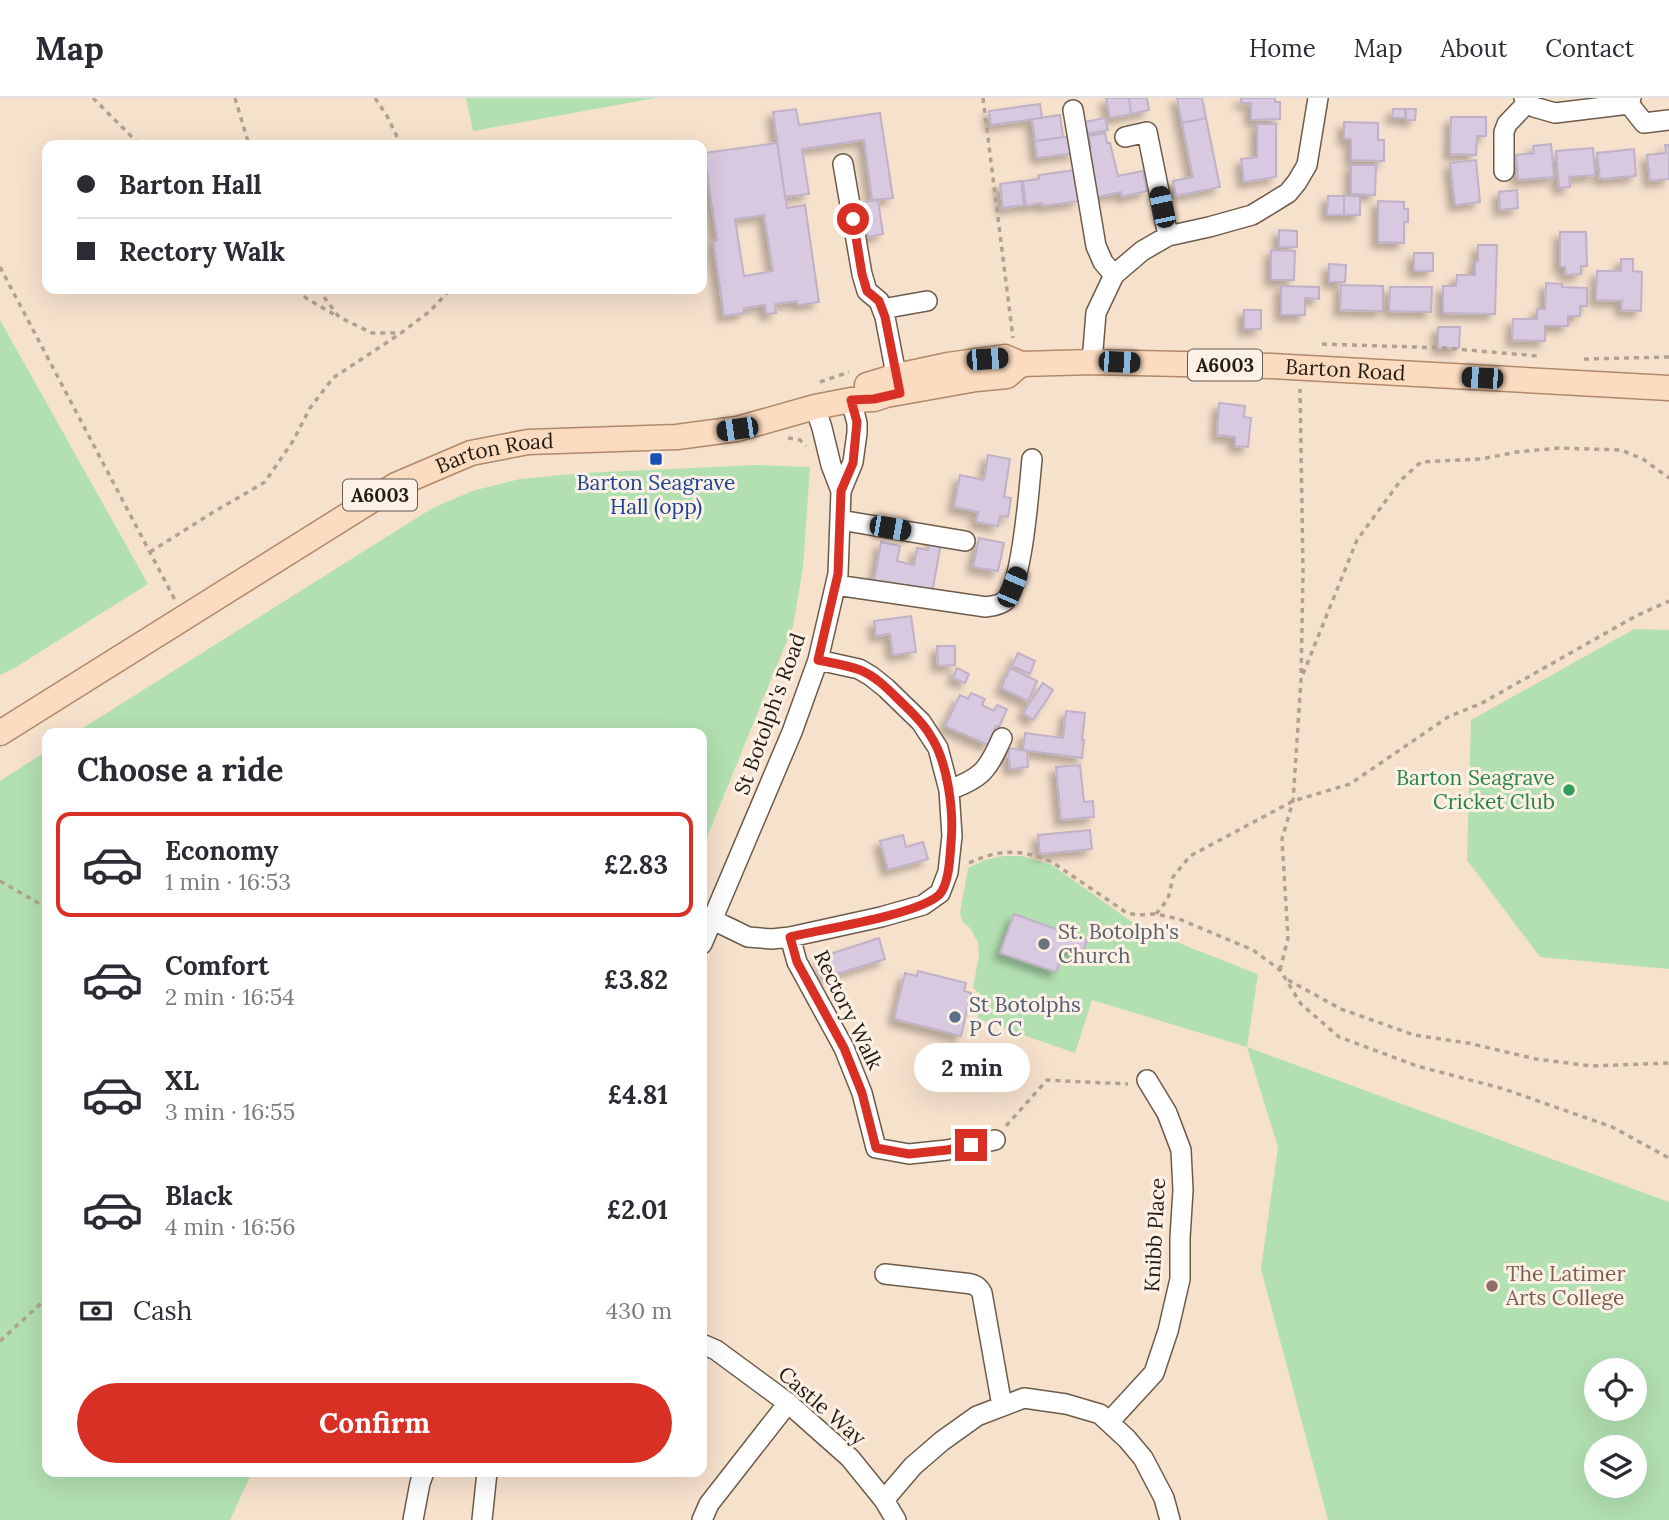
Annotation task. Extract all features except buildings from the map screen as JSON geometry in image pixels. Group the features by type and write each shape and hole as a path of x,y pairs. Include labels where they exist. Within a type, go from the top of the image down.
{"main road":[{"name":"Barton Road","path":"0,733 396,485 471,453 527,442 677,437 737,429 851,400 868,384 898,385 987,359 1017,354 1092,362 1270,366 1669,388"}],"street":[{"path":"1092,362 1096,313 1114,275 1142,251 1168,236 1252,215 1288,193 1307,165 1318,98"},
{"path":"1504,171 1504,132 1526,100 1534,107 1555,113 1630,101 1644,123 1669,120"},
{"path":"1073,110 1096,246 1114,275"},
{"path":"1125,137 1147,132 1168,236"},
{"path":"843,164 862,274 867,291 879,301 883,309 898,385"},
{"path":"883,309 927,302"},
{"name":"St Botolph's Road","path":"841,491 853,463 856,443 857,422 851,400"},
{"name":"St Botolph's Road","path":"707,933 792,732 818,660 836,585 841,491 815,407"},
{"path":"836,585 986,607 1006,600 1018,573 1032,459"},
{"path":"841,520 965,541"},
{"path":"713,920 748,937 790,937 923,905 940,893 948,872 952,836 949,790 938,748 910,710 871,676 859,669 818,660"},
{"path":"949,790 970,782 986,769 1002,738"},
{"name":"Rectory Walk","path":"790,937 797,962 844,1048 862,1093 876,1148 909,1154 947,1150 995,1140"},
{"name":"Knibb Place","path":"1109,1422 1154,1373 1168,1331 1180,1279 1183,1190 1181,1150 1167,1112 1147,1080"},
{"path":"885,1274 974,1284 979,1287 1002,1406"},
{"name":"Castle Way","path":"707,1346 788,1403 850,1458 897,1520"},
{"path":"884,1500 913,1466 977,1416 1024,1398 1066,1404 1100,1414 1143,1458 1164,1499 1170,1520"},
{"path":"702,1520 709,1504 788,1403"},
{"path":"413,1520 422,1477"},
{"path":"482,1520 486,1477"}],"path":[{"path":"93,98 135,140"},
{"path":"235,98 248,140"},
{"path":"374,98 387,116 399,140"},
{"path":"983,98 1017,354"},
{"path":"0,267 179,607"},
{"path":"302,294 339,317 372,332 401,332"},
{"path":"322,294 339,317"},
{"path":"150,552 265,482 293,442 310,408 332,378 429,312 446,294"},
{"path":"1280,970 1288,938 1282,839 1293,801 1301,680 1303,571 1300,389"},
{"path":"781,436 800,440 807,447"},
{"path":"1301,680 1357,540 1401,480 1421,462 1481,459 1559,448 1621,450 1643,459 1669,478"},
{"path":"1156,914 1168,899 1173,877 1190,856 1293,801 1350,784 1448,717 1482,703 1636,616 1669,601"},
{"path":"948,872 980,858 1003,852 1039,856 1127,913 1156,914 1179,919 1253,950 1280,970 1301,1004 1339,1037 1417,1066 1504,1089 1612,1127 1669,1158"},
{"path":"0,881 42,905"},
{"path":"1286,979 1341,1009 1414,1035 1468,1043 1536,1059 1592,1066 1669,1063"},
{"path":"995,1140 1047,1080 1129,1084 1147,1080"},
{"path":"0,1341 42,1303"}],"green space":[{"path":"466,98 656,98 473,131"},
{"path":"0,320 148,584 0,675"},
{"path":"758,465 810,467 803,568 793,626 707,837 707,728 83,728 431,509 472,491 520,479 583,473"},
{"name":"Barton Seagrave Cricket Club","path":"1634,629 1669,630 1669,969 1540,957 1467,860 1471,720"},
{"path":"42,754 42,1477 250,1477 230,1520 0,1520 0,781"},
{"path":"1022,856 1052,865 1132,922 1258,974 1247,1047 1092,1000 1075,1053 977,1019 980,994 973,988 979,955 978,943 971,929 962,921 960,913 968,868 984,860"},
{"name":"The Latimer Arts College","path":"1247,1047 1669,1202 1669,1520 1328,1520 1261,1269 1278,1147"}],"place":[{"name":"Barton Seagrave Hall (opp)","path":"656,459"},
{"name":"Barton Seagrave Cricket Club","path":"1569,790"},
{"name":"St. Botolph's Church","path":"1044,944"},
{"name":"St Botolphs P C C","path":"955,1017"},
{"name":"The Latimer Arts College","path":"1492,1286"}],"route":[{"path":"853,219 862,274 867,291 879,301 885,317 900,393 874,399 851,400 857,433 853,463 841,491 838,574 818,660 859,669 871,676 921,722 938,748 944,767 949,790 952,836 948,872 940,893 923,905 790,937 797,962 844,1048 862,1093 876,1148 909,1154 971,1145"}]}
